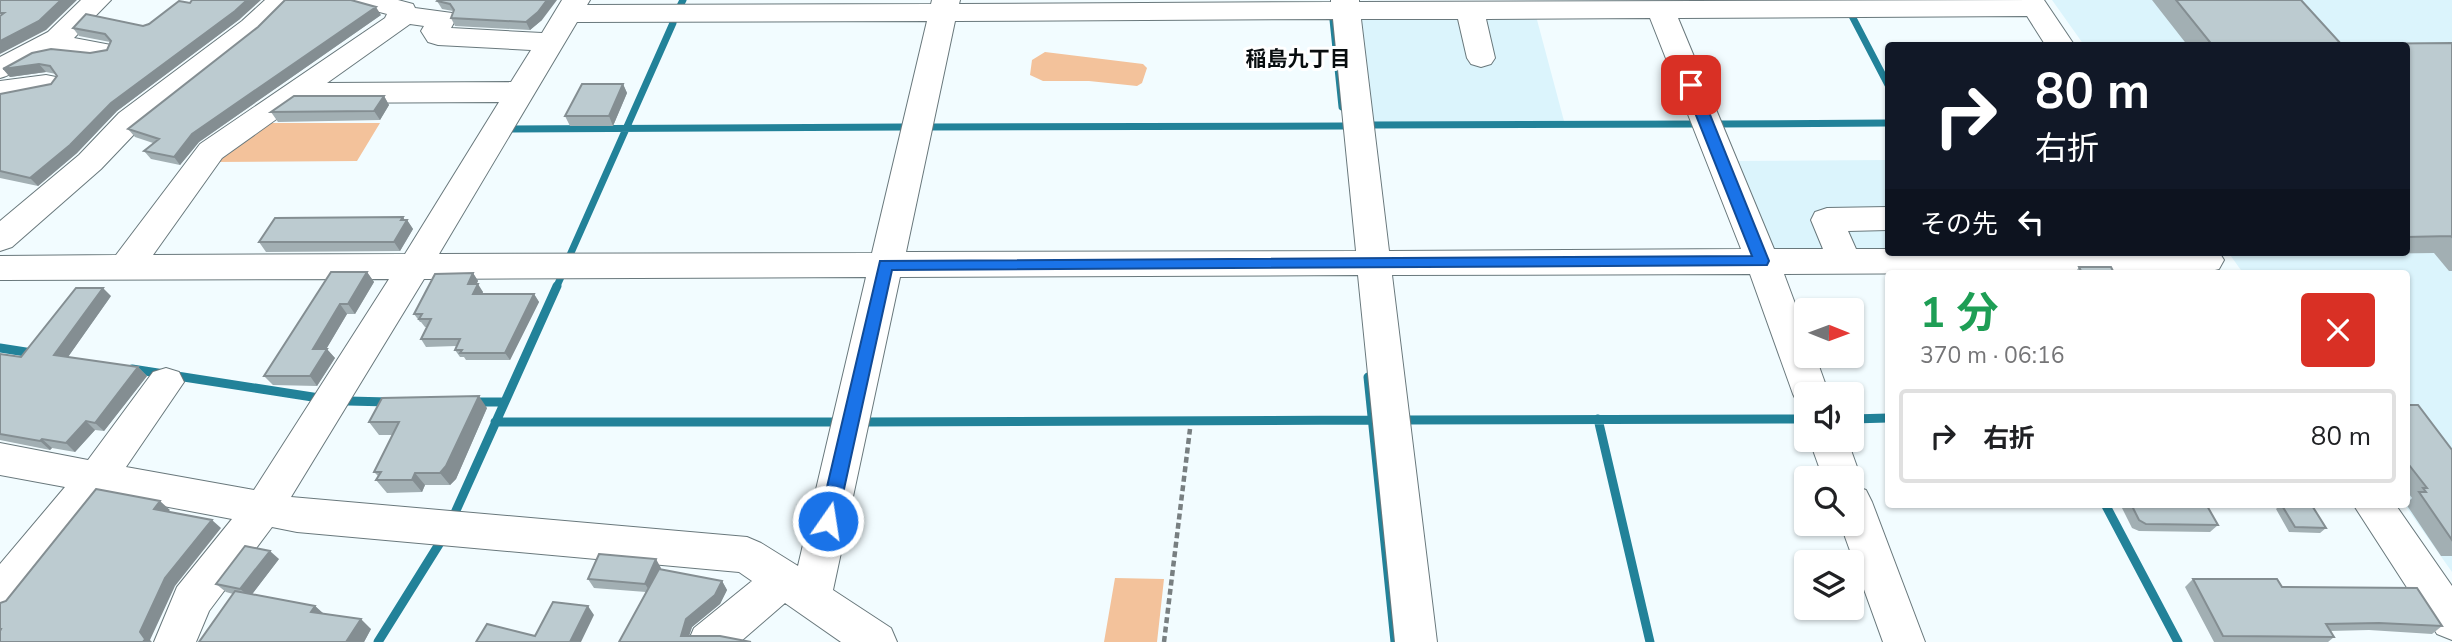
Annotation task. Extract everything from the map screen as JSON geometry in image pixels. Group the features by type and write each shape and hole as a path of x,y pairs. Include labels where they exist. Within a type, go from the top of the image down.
{"street":[{"path":"0,69 58,38 97,0 105,0"},
{"path":"0,239 90,162 130,120 252,27 281,0"},
{"path":"126,267 211,151 397,23 402,15 403,10 394,6 367,0"},
{"path":"402,15 442,19 435,31 438,36 565,19 944,7 1346,6 1470,11 1659,4 2033,4 2058,42"},
{"path":"1659,4 1762,261 1807,382"},
{"path":"1346,6 1416,642"},
{"path":"709,642 797,588 886,265 944,7"},
{"path":"1470,11 1481,58"},
{"path":"175,642 192,600 262,509 565,19"},
{"path":"44,46 81,47 101,51"},
{"path":"0,91 46,84"},
{"path":"292,93 520,92"},
{"path":"1846,261 1827,220 1885,219"},
{"path":"0,268 1762,261 2208,262"},
{"path":"0,594 97,477 166,382"},
{"path":"0,459 297,515 747,555 867,639"},
{"path":"2376,508 2452,621"},
{"path":"1864,534 1904,642"}],"path":[{"path":"1164,642 1190,429"}],"shaded area":[{"path":"2052,0 2452,0 2452,572 2407,508 2410,508 2410,270 2241,270 2231,256 2410,256 2410,42 2082,42"},
{"path":"1536,16 1564,121 1367,122 1357,23 1367,17"},
{"path":"1045,52 1143,64 1147,68 1142,83 1137,86 1089,81 1043,81 1030,75 1032,60"},
{"path":"259,123 380,123 357,161 211,162"},
{"path":"1885,160 1885,252 1771,250 1728,161"},
{"path":"1115,578 1164,579 1157,642 1104,642"}],"building":[{"path":"0,0 61,0 39,21 0,41 0,16 4,13 0,13"},
{"path":"192,0 247,0 111,103 70,145 30,178 0,171 0,94 51,84 57,76 50,66 39,64 3,69 32,53 51,49 90,53 107,50 111,41 105,34 73,28 86,14 143,26 179,1 190,3"},
{"path":"285,0 351,0 376,7 192,134 174,157 144,151 159,139 128,129 258,27"},
{"path":"438,0 547,0 526,22 451,18 454,10 450,4"},
{"path":"2176,0 2301,0 2339,42 2210,42"},
{"path":"2410,43 2452,43 2451,236 2410,237"},
{"path":"582,84 623,84 609,116 565,116"},
{"path":"294,96 384,96 374,111 271,112"},
{"path":"403,217 401,220 407,220 394,242 259,242 275,218"},
{"path":"2079,267 2111,267 2112,270 2080,270"},
{"path":"331,272 367,272 348,304 340,304 313,349 327,349 310,376 264,376"},
{"path":"473,273 468,284 478,284 473,294 534,294 505,353 460,353 462,350 455,350 460,339 421,339 431,319 419,319 422,314 414,314 435,274"},
{"path":"76,288 103,288 54,355 138,367 95,423 86,421 66,443 0,434 0,354 21,357"},
{"path":"479,396 446,466 440,473 415,473 412,480 376,480 381,472 374,472 399,422 369,422 382,398"},
{"path":"2410,405 2418,405 2452,450 2452,540 2419,492 2426,492 2423,488 2427,488 2410,466"},
{"path":"96,489 160,501 154,509 212,520 165,578 140,632 145,639 143,642 0,642 0,603 6,601"},
{"path":"2133,508 2208,508 2218,525 2146,524 2139,520"},
{"path":"2283,508 2314,508 2326,528 2295,527"},
{"path":"245,546 270,551 240,589 216,584"},
{"path":"599,554 656,559 645,584 588,579"},
{"path":"659,569 722,581 715,595 686,619 681,636 720,636 751,642 619,642"},
{"path":"2193,579 2277,579 2282,587 2417,588 2442,626 2326,624 2334,637 2223,636"},
{"path":"235,591 315,606 311,612 361,619 346,642 199,642"},
{"path":"553,602 588,606 570,642 476,642 487,624 535,636"}],"waterway":[{"path":"679,8 683,0"},
{"path":"1852,16 1885,79"},
{"path":"1333,20 1342,107"},
{"path":"626,128 673,23"},
{"path":"1718,124 1885,123"},
{"path":"1371,125 1696,124"},
{"path":"927,127 1344,126"},
{"path":"626,128 903,127"},
{"path":"509,129 626,128"},
{"path":"570,255 626,128"},
{"path":"556,288 561,277"},
{"path":"496,422 557,286"},
{"path":"0,348 32,353"},
{"path":"132,369 319,398"},
{"path":"1368,377 1395,642"},
{"path":"348,401 389,402"},
{"path":"472,402 504,402"},
{"path":"1864,419 1885,418"},
{"path":"1598,420 1794,419"},
{"path":"861,422 1372,420"},
{"path":"1401,420 1598,420"},
{"path":"1598,420 1650,642"},
{"path":"454,515 496,422"},
{"path":"496,422 835,422"},
{"path":"2107,508 2178,642"},
{"path":"378,642 441,541"}],"district":[{"name":"稲島九丁目","path":"1298,59"}],"route":[{"path":"828,521 886,265 1762,261 1691,85"}]}
